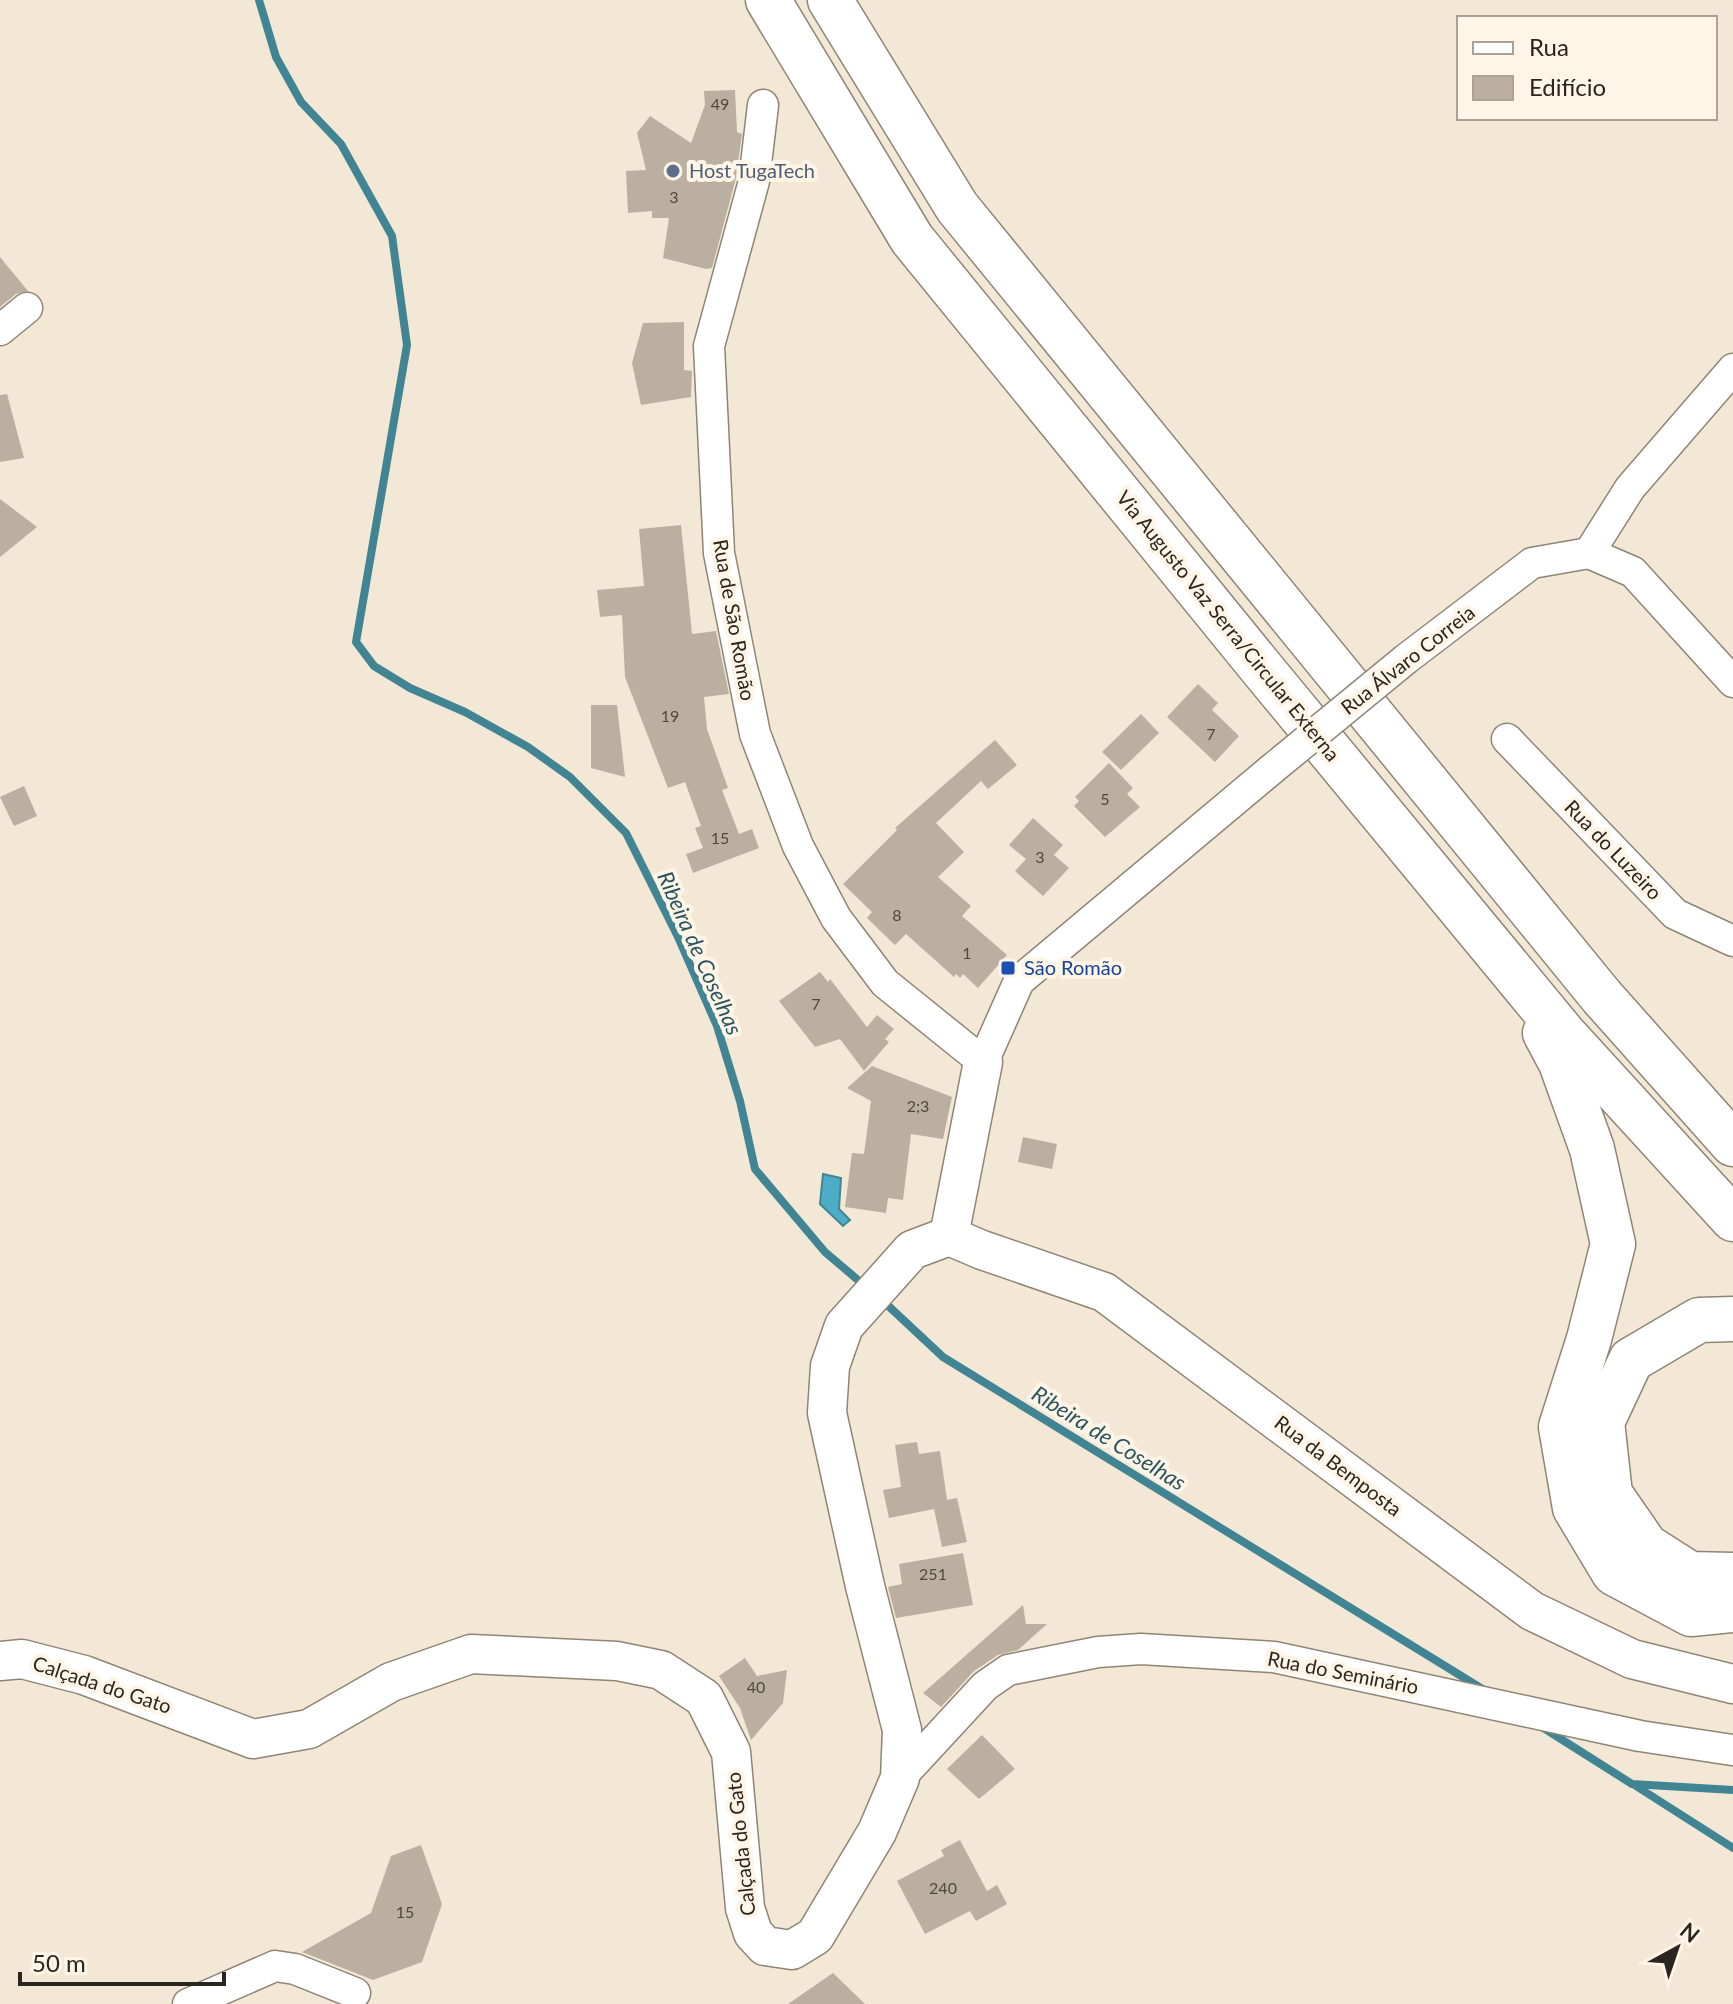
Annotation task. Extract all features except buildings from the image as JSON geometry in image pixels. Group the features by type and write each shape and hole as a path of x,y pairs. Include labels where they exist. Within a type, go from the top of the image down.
{"highway":[{"name":"Via Augusto Vaz Serra/Circular Externa","path":"768,0 912,239 1272,682 1563,1033 1733,1219"},
{"path":"830,0 957,207 1602,997 1733,1144"},
{"path":"1500,955 1561,1063 1592,1149 1613,1244 1589,1339 1561,1427 1575,1508 1614,1573 1691,1614 1733,1610"},
{"path":"1733,1319 1699,1320 1631,1360 1602,1422 1610,1494 1646,1546 1690,1574 1733,1575"}],"street":[{"name":"Rua de São Romão","path":"763,105 754,181 709,346 719,553 755,734 798,846 836,918 885,983 983,1062"},
{"path":"0,330 27,308"},
{"path":"1733,369 1630,488 1589,553 1633,572 1733,682"},
{"name":"Rua Álvaro Correia","path":"983,1062 1019,981 1406,659 1532,563 1589,553"},
{"name":"Rua do Luzeiro","path":"1507,739 1675,914 1733,941"},
{"path":"949,1236 983,1062"},
{"name":"Rua da Bemposta","path":"949,1236 1104,1292 1532,1611 1632,1659 1733,1684"},
{"name":"Calçada do Gato","path":"0,1661 22,1659 84,1675 253,1739 309,1729 391,1682 471,1654 617,1661 661,1670 704,1698 731,1752 745,1908 753,1933 765,1946 792,1950 815,1936 877,1832 900,1778 902,1730 865,1586 827,1413 830,1366 844,1326 912,1250 949,1236"},
{"name":"Rua do Seminário","path":"900,1778 985,1686 1008,1670 1098,1652 1141,1649 1274,1657 1640,1736 1732,1750"},
{"path":"188,2004 275,1966 295,1969 363,2000"}],"water":[{"path":"823,1174 841,1178 839,1209 850,1220 843,1226 820,1204"}],"waterway":[{"name":"Ribeira de Coselhas","path":"259,0 276,57 301,102 341,144 392,236 407,345 356,642 374,666 410,688 465,712 528,747 570,777 626,833 678,937 717,1026 740,1101 755,1169 825,1252 865,1286"},
{"name":"Ribeira de Coselhas","path":"882,1300 943,1357 1484,1690"},
{"name":"Ribeira de Coselhas","path":"1542,1727 1632,1784 1733,1790"},
{"path":"1636,1786 1733,1848"}],"place":[{"name":"Host TugaTech","path":"673,171"},
{"name":"São Romão","path":"1008,968"}]}
